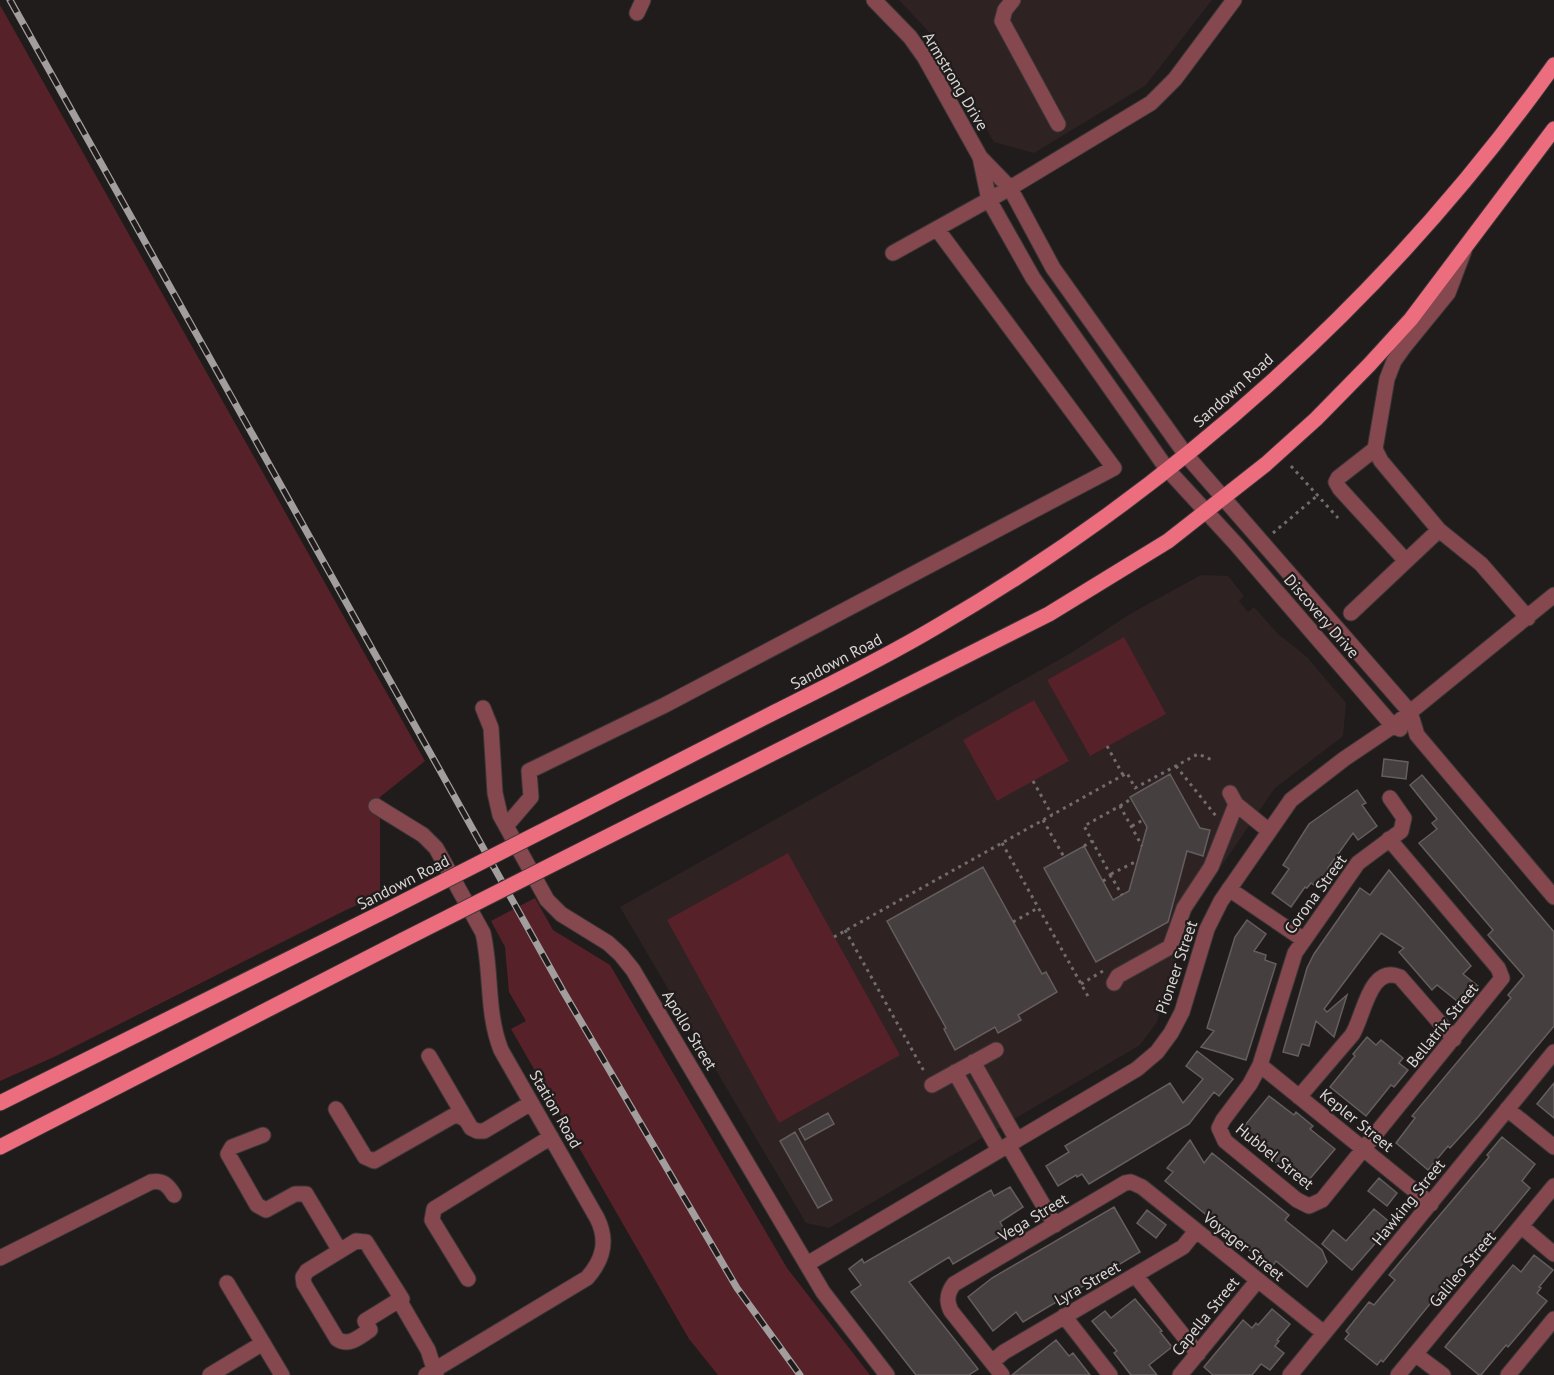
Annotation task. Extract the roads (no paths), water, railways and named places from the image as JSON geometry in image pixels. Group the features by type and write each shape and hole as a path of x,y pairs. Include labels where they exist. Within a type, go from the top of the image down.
{"main road":[{"name":"Sandown Road","path":"0,1103 389,909 861,669 936,627 1047,557 1135,494 1222,425 1325,332 1406,248 1484,157 1554,65"},
{"path":"0,1146 1049,614 1168,541 1316,419 1369,365 1411,319 1554,129"}],"street":[{"name":"Armstrong Drive","path":"874,0 910,38 925,58 980,157"},
{"path":"1013,0 1005,10 1002,21 1058,124"},
{"path":"893,253 1010,188 1151,103 1175,79 1234,0"},
{"path":"980,157 1010,188 1053,268 1186,454 1224,497"},
{"path":"980,157 989,200 1046,298 1167,469 1205,512"},
{"path":"506,826 531,797 530,771 665,705 1114,468 937,229"},
{"path":"1465,248 1448,292 1394,361 1387,379 1375,449 1381,461 1439,530 1481,564 1528,618"},
{"path":"1375,449 1336,482 1406,561"},
{"name":"Discovery Drive","path":"1224,497 1410,712 1417,735 1554,897"},
{"name":"Discovery Drive","path":"1205,512 1236,544 1393,726 1417,735"},
{"path":"1351,613 1439,530"},
{"name":"Pioneer Street","path":"807,1264 1137,1069 1157,1052 1172,1033 1182,1012 1207,929 1229,889 1285,807 1298,794 1393,726 1554,596"},
{"name":"Apollo Street","path":"483,708 494,743 495,793 500,815 547,900 561,914 608,943 633,970 823,1292 887,1375"},
{"name":"Corona Street","path":"1260,1065 1295,953 1358,863 1401,831 1404,818 1390,798"},
{"path":"1114,983 1118,976 1170,947 1184,908 1211,867 1226,829 1233,799 1269,831"},
{"name":"Station Road","path":"376,806 423,835 436,848 483,933 486,945 490,1006 494,1032 501,1050 602,1228 603,1249 600,1260 587,1278 432,1373"},
{"name":"Bellatrix Street","path":"1364,1149 1500,982 1501,974 1389,839"},
{"path":"1229,889 1304,939"},
{"path":"1299,1097 1352,1035 1358,1026 1372,987 1383,976 1400,977 1454,1039"},
{"path":"932,1086 996,1050"},
{"name":"Hawking Street","path":"1290,1375 1554,1052"},
{"path":"429,1056 474,1130 484,1131 531,1103"},
{"path":"973,1062 1008,1145"},
{"name":"Kepler Street","path":"1260,1065 1431,1204"},
{"name":"Hubbel Street","path":"1260,1065 1250,1084 1223,1119 1219,1128 1225,1141 1297,1200 1309,1206 1322,1200 1364,1149"},
{"path":"956,1072 1008,1145 1055,1225"},
{"path":"336,1109 365,1157 374,1161 453,1116 460,1116 466,1120"},
{"path":"1507,1109 1554,1147"},
{"path":"263,1136 232,1147 228,1154 257,1205 266,1210 295,1194 306,1194 340,1251"},
{"path":"468,1279 432,1220 434,1209 551,1137"},
{"path":"0,1258 151,1182 164,1183 169,1186 174,1195"},
{"name":"Vega Street","path":"992,1362 951,1311 947,1301 954,1284 1125,1183 1131,1182 1142,1187"},
{"name":"Galileo Street","path":"1398,1375 1554,1186"},
{"name":"Voyager Street","path":"1142,1187 1324,1333"},
{"path":"1521,1226 1554,1254"},
{"name":"Lyra Street","path":"992,1362 1004,1352 1184,1247 1196,1231"},
{"path":"359,1240 369,1244 402,1299 399,1300 365,1321 370,1330 350,1342 343,1343 337,1339 303,1280 307,1270 359,1240"},
{"path":"1135,1275 1198,1354"},
{"name":"Capella Street","path":"1180,1375 1258,1280"},
{"path":"227,1283 282,1375"},
{"path":"399,1300 428,1350 432,1373"},
{"path":"1064,1317 1110,1375"},
{"path":"1508,1375 1554,1319"},
{"path":"210,1375 263,1343"},
{"path":"1415,1354 1443,1375"},
{"path":"992,1362 1002,1375"}],"railway":[{"path":"10,0 563,991 737,1288 800,1375"}]}
